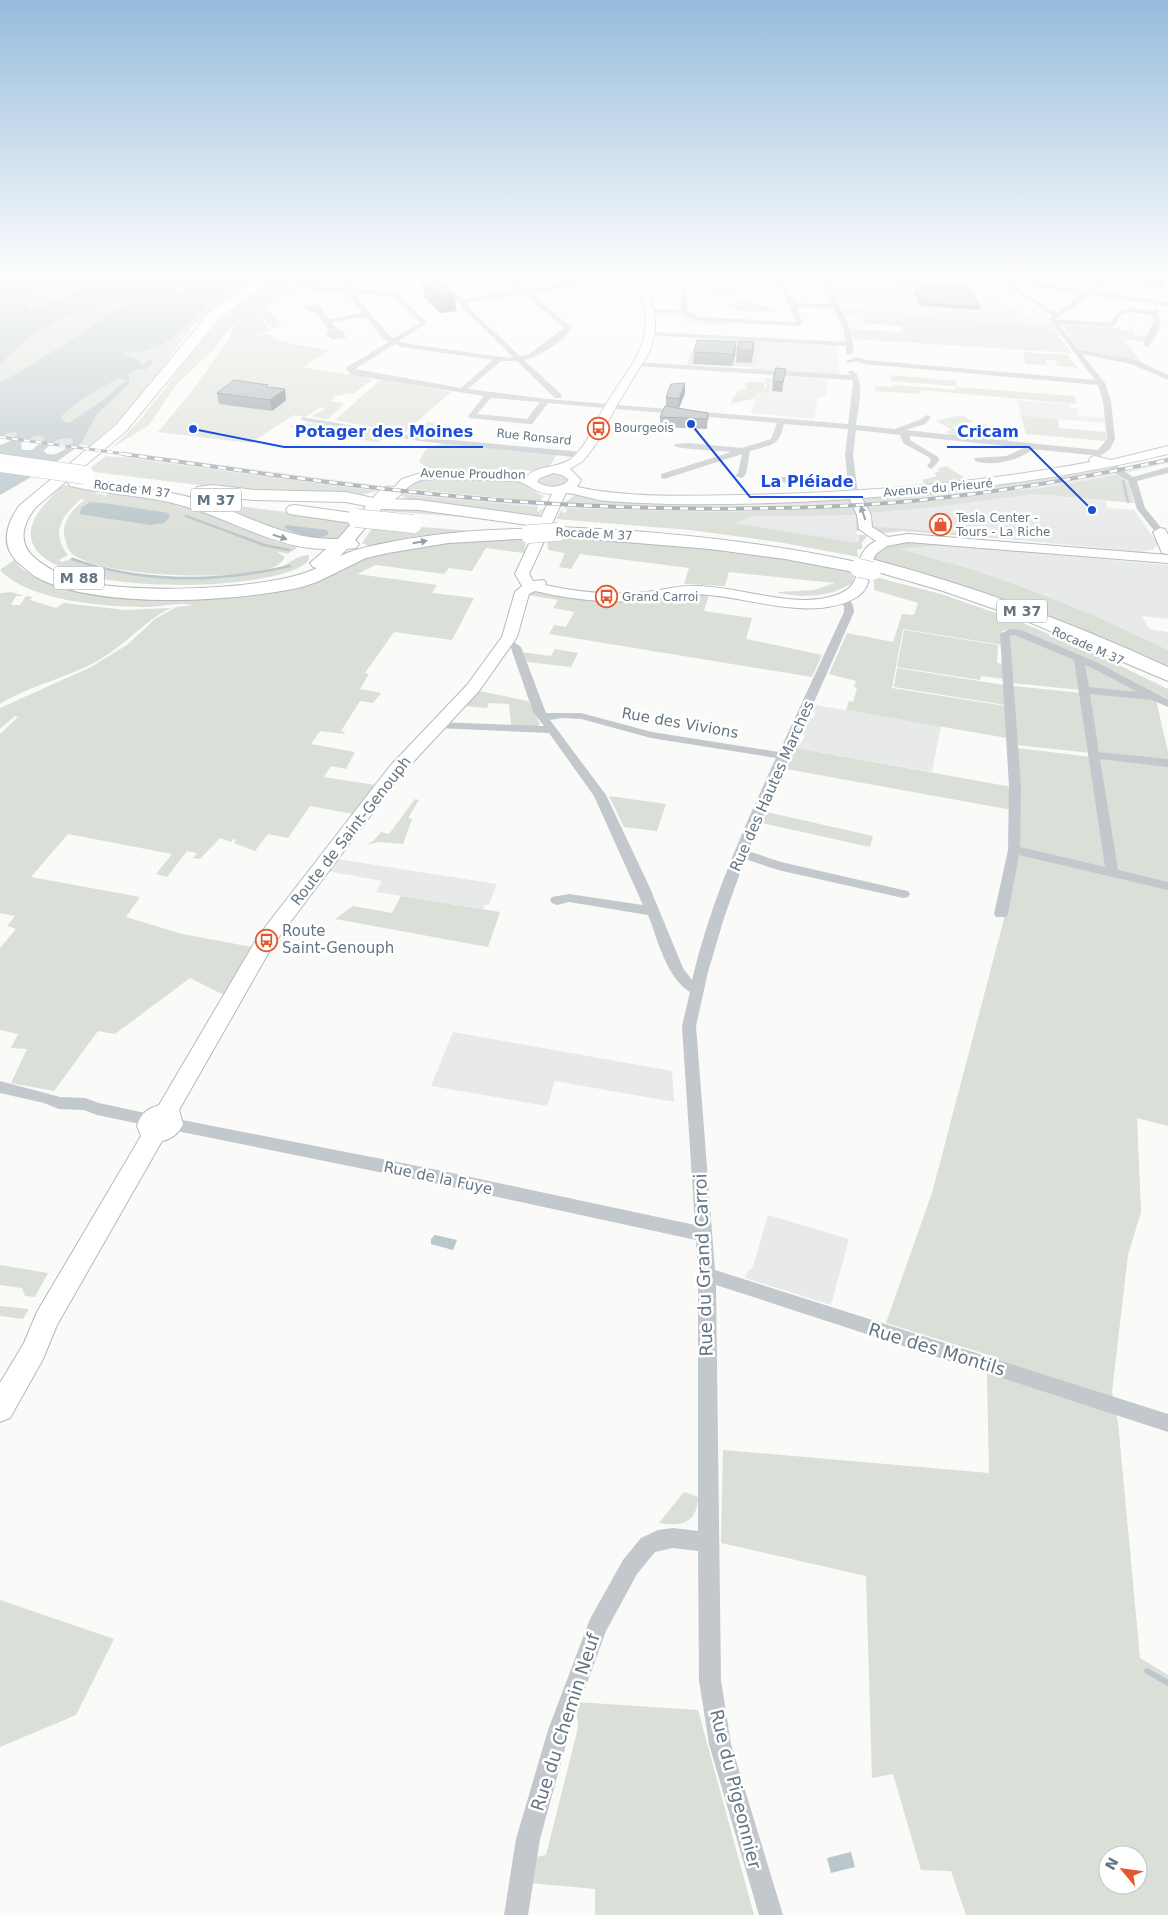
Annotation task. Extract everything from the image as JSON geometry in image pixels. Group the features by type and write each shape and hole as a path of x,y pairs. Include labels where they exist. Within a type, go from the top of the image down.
{"highway":[{"name":"M 88","path":"174,363 121,428 33,499 19,518 14,538 15,545 24,558 39,570 60,580 86,587 132,593 216,592 274,585 319,571 338,559 385,499"},
{"name":"M 88","path":"181,363 129,428 58,485 38,504 27,520 23,534 30,552 43,564 76,578 117,586 182,588 250,583 291,575 317,564 348,544"},
{"name":"Rocade M 37","path":"0,463 80,478 532,528"},
{"name":"Rocade M 37","path":"0,471 203,491 357,510"},
{"path":"80,478 191,502 226,514 279,537 302,543 319,545 348,544 369,549 382,549"},
{"path":"357,510 385,499 416,516"},
{"path":"274,585 301,581 328,571 354,556 382,549 472,534 558,527"},
{"name":"Rocade M 37","path":"558,527 641,530 760,543 945,585 1004,605 1083,636 1168,676"},
{"name":"Rocade M 37","path":"558,527 715,543 864,566 1010,613 1089,646 1165,695"},
{"path":"302,543 316,554 317,564"}],"street":[{"path":"359,363 350,369 354,373 489,396 522,399 558,397 578,404"},
{"path":"462,391 495,363"},
{"path":"523,363 546,397 578,404 610,406 780,421 1005,443 1074,452 1103,458 1132,480 1138,503 1166,548 1137,558 919,538 886,542 869,553 862,584 850,594 824,602 801,603 692,590 642,597 619,597 544,590 522,574 583,455 610,406 636,364 854,378"},
{"path":"854,363 852,369 857,384 854,428 849,455 853,490 864,515 866,529 886,542"},
{"path":"879,363 1101,383"},
{"path":"1085,363 1101,383 1107,401 1111,441 1103,458"},
{"path":"1136,363 1168,378"},
{"path":"489,396 472,415 475,417 529,422 546,397"},
{"path":"927,417 922,422 899,430 904,433 906,441 934,457 935,461 931,466"},
{"name":"Rue Ronsard","path":"305,419 433,440 583,455"},
{"path":"664,476 774,441 777,437 780,421"},
{"path":"983,426 1003,438 1005,443"},
{"path":"678,446 690,444 744,451"},
{"path":"978,460 995,461 1025,452 1029,447"},
{"name":"Avenue du Prieuré","path":"568,484 598,496 750,498 853,490 961,486 1103,458 1139,456 1168,450"},
{"path":"740,476 747,453 744,451"},
{"name":"M 88","path":"536,482 555,470 568,484"},
{"path":"1132,480 1168,470"},
{"name":"Avenue Proudhon","path":"385,499 400,479 424,471 536,482"},
{"name":"Avenue Proudhon","path":"385,499 402,483 412,478 427,475 516,478 536,482"},
{"path":"782,480 853,490"},
{"path":"536,482 548,492 568,484"},
{"name":"Route de Saint-Genouph","path":"0,1409 34,1350 46,1320 66,1283 266,940 396,770 473,688 508,646 521,595 535,584"},
{"name":"Rue des Hautes Marches","path":"697,984 747,834 849,612 848,604 842,598"},
{"path":"1001,914 1014,850 1014,787 1005,634 1016,632 1165,695"},
{"path":"508,646 542,717 600,795 619,832 680,976 686,983 697,984"},
{"path":"1079,658 1112,872"},
{"path":"1084,690 1165,695"},
{"name":"Rue des Vivions","path":"542,717 562,714 581,716 632,731 784,756"},
{"path":"437,725 552,730"},
{"path":"1094,755 1168,763"},
{"path":"1014,850 1168,886"},
{"path":"741,853 778,866 903,894"},
{"path":"557,900 569,898 652,911"},
{"name":"Rue du Grand Carroi","path":"697,984 688,1042 707,1275 706,1438 709,1542"},
{"name":"Rue de la Fuye","path":"0,1087 47,1098 59,1103 85,1104 161,1122 438,1177 704,1234"},
{"name":"Rue des Montils","path":"707,1275 1168,1423"},
{"name":"Rue du Chemin Neuf","path":"516,1915 528,1839 559,1730 597,1626 630,1567 648,1545 658,1540 673,1538 709,1542"},
{"name":"Rue du Pigeonnier","path":"709,1542 710,1664 714,1711 720,1744 771,1915"}],"shaded area":[{"path":"0,363 165,363 143,393 113,426 89,446 73,443 70,445 44,439 42,441 2,436 4,434 0,433"},
{"path":"33,363 140,363 141,366 145,363 151,363 146,370 139,369 129,373 129,384 97,414 80,445 52,465 0,495 0,445 17,435 16,432 7,433 0,437 0,383","holes":["119,379 126,380 102,401 69,423 63,421 61,417 66,412 96,390","35,436 43,436 44,440 32,450 22,450 21,443","59,439 73,439 72,443 59,453 52,455 44,452 45,449"]},
{"path":"185,363 199,363 176,385 149,425 110,449 125,436 151,407"},
{"path":"211,363 309,363 303,367 372,380 353,394 331,395 336,397 330,401 343,403 343,405 328,419 321,420 323,419 311,416 324,410 321,407 305,417 294,415 250,443 158,432 192,391"},
{"path":"687,363 757,363 756,367"},
{"path":"756,363 838,363 840,376 755,370"},
{"path":"1046,363 1046,365 1025,364"},
{"path":"1057,363 1074,363 1078,368 1057,366"},
{"path":"772,375 828,379 826,397 818,397 814,419 751,413 757,392 769,393"},
{"path":"891,375 956,381 956,387 1074,396 1077,404 921,390 921,394 874,391 875,386 893,387 894,385 955,390 955,386 891,381"},
{"path":"765,378 771,378 769,393 757,392 755,398 731,404 733,397 741,389 748,390 745,387 746,382 765,382 763,390 767,385"},
{"path":"386,380 451,392 404,433 335,420 379,381"},
{"path":"1017,400 1070,404 1071,408 1077,408 1078,416 1104,418 1105,423 1021,416"},
{"path":"961,415 974,422 952,427 972,438 951,435 945,432 952,430 936,421"},
{"path":"1021,416 1058,419 1059,428 1106,432 1106,441 1026,434"},
{"path":"427,422 438,423 433,433 440,434 437,438 411,436"},
{"path":"301,423 321,424 388,435 378,442 299,432 290,426"},
{"path":"446,442 557,454 549,467 531,471 518,469 516,473 434,469 426,467 419,462 426,449"},
{"path":"128,452 382,486 378,491 122,457"},
{"path":"106,456 378,491 358,496 254,492 87,471"},
{"path":"1168,457 1168,463 1122,474 1053,486 986,496 884,505 724,512 563,508 567,503 720,507 882,501 1054,481"},
{"path":"946,466 969,481 925,485 922,480 937,476 934,473 940,471 937,469"},
{"path":"1107,467 1112,470 1003,488 882,501 864,502 861,499"},
{"path":"553,472 561,473 569,480 567,483 554,488 537,484 536,478"},
{"path":"1122,474 1129,485 1134,503 1034,494 935,507 867,513 867,507 1035,489"},
{"path":"420,478 514,481 546,497 542,497 541,502 401,488"},
{"path":"66,485 99,489 95,493 105,495 102,499 111,491 177,501 275,542 298,547 288,554 276,551 285,557 274,567 257,572 233,575 173,575 113,568 90,562 74,555 68,548 64,535 65,524 71,513 84,500 81,499 68,512 61,525 60,539 68,555 59,560 62,562 74,558 96,566 119,571 167,578 191,578 240,575 270,570 279,568 297,558 309,555 309,559 292,571 258,579 212,584 161,585 111,580 68,570 39,554 31,530 35,518 43,507 61,487"},
{"path":"406,489 541,502 538,507 401,494"},
{"path":"578,493 591,497 852,500 851,503 682,507 564,503"},
{"path":"401,494 538,507 537,512 544,508 539,517 408,501"},
{"path":"1034,494 1105,501 1108,508 1134,510 1158,544 1153,549 1143,552 871,526 870,521 874,519 870,512"},
{"path":"90,502 163,512 168,513 170,517 164,523 150,525 79,514 82,507"},
{"path":"222,505 354,521 339,543 308,540 250,519"},
{"path":"391,506 513,521 385,511"},
{"path":"857,507 861,531 856,531 856,515 753,516 734,523 857,543 859,538 856,535 866,535 867,537 862,542 862,549 858,549 857,552 859,557 778,542 690,530 556,519 562,509 563,513 566,512 567,509 563,508 724,512"},
{"path":"856,514 857,544 733,523 753,516"},
{"path":"375,524 477,531 371,547 362,543"},
{"path":"287,525 326,530 329,533 320,537 309,536 288,530 284,527"},
{"path":"871,526 1022,540 903,531 875,534"},
{"path":"527,537 524,553 486,548 472,571 449,568 444,574 376,565 357,574 437,585 432,593 474,598 452,640 394,632 365,673 369,674 360,689 381,693 373,703 360,701 341,731 345,732 344,734 320,731 311,744 355,752 346,769 331,766 324,777 375,785 353,814 310,806 288,838 268,834 255,851 234,843 236,840 233,839 231,842 220,838 200,859 193,858 197,853 187,851 167,877 156,874 172,854 68,834 31,877 140,897 126,917 182,934 252,947 224,995 190,978 115,1034 98,1031 54,1091 11,1083 27,1049 11,1048 18,1034 0,1030 0,948 16,929 7,926 15,916 0,913 0,734 18,717 15,716 0,729 0,708 91,667 127,645 155,619 176,607 194,605 177,604 132,607 91,604 49,596 30,589 13,581 0,570 14,560 22,569 49,583 90,594 146,599 271,590 357,558 462,538"},
{"path":"547,537 664,544 742,552 858,573 853,579 853,583 834,592 819,595 801,596 777,593 814,590 835,583 729,572 725,586 684,584 689,568 580,554 571,569 559,567 565,553 548,550"},
{"path":"908,541 964,545 964,547 942,545 900,549 971,569 1091,614 1168,650 1168,670 1033,610 961,585 871,560 883,549"},
{"path":"942,545 1168,565 1168,619 1142,616 1149,629 1168,632 1168,650 1091,614 1028,589 971,569 899,549"},
{"path":"871,576 941,594 1013,619 1098,655 1168,689 1168,701 1011,629 1002,631 1003,645 903,629 892,688 1005,706 1007,738 846,710 849,701 853,702 857,688 854,687 856,681 829,674 847,633 893,642 902,614 914,615 918,603 874,590 874,582"},
{"path":"534,591 634,601 670,595 709,595 704,611 752,618 746,639 822,655 812,677 549,634 554,625 566,627 574,612 553,608 558,600 527,595"},
{"path":"12,592 24,596 16,596 11,605 20,605 26,596 32,597 30,600 56,608 64,603 125,610 171,608 161,613 99,660 75,672 12,697 0,704 0,593"},
{"path":"904,630 998,645 997,663 1003,664 1004,679 981,676 980,680 897,667"},
{"path":"1013,633 1076,659 1081,690 1012,683 1010,637"},
{"path":"555,649 578,653 571,667 527,662 521,652 551,656"},
{"path":"1084,662 1141,693 1088,687"},
{"path":"897,668 1004,685 1005,705 894,687"},
{"path":"1013,686 1081,693 1091,753 1016,745"},
{"path":"479,691 528,701 540,724 536,727 511,725 509,704 489,703 487,708 464,706"},
{"path":"1092,693 1156,700 1168,752 1168,761 1099,752 1089,695"},
{"path":"815,705 941,726 932,772 796,748 805,736 802,734 808,719 813,718 815,713 812,710"},
{"path":"796,748 1012,787 1012,810 786,769"},
{"path":"1016,748 1168,766 1168,1126 1137,1118 1141,1212 1128,1255 1112,1392 1118,1422 1140,1658 1168,1675 1168,1915 966,1915 951,1871 921,1870 893,1774 872,1778 866,1576 721,1543 723,1450 989,1473 987,1376 989,1355 886,1323 932,1193 1004,919 1016,859"},
{"path":"609,796 666,804 657,831 624,827"},
{"path":"415,799 419,800 408,818 412,819 403,844 378,842 366,845 373,841 381,832 389,834"},
{"path":"767,812 873,836 870,847 762,823"},
{"path":"337,859 497,884 489,905 485,905 483,909 376,892 382,881 327,871"},
{"path":"401,896 500,912 488,947 335,919 353,906 392,913"},
{"path":"453,1032 672,1071 674,1102 555,1081 547,1106 431,1086"},
{"path":"768,1215 849,1239 831,1305 745,1278 747,1272 753,1267"},
{"path":"435,1235 457,1240 453,1250 431,1244 431,1239"},
{"path":"0,1265 48,1273 35,1297 25,1296 22,1288 0,1285"},
{"path":"0,1306 29,1309 23,1319 0,1316"},
{"path":"684,1492 698,1497 695,1513 691,1518 675,1524 659,1523"},
{"path":"0,1600 114,1639 76,1715 0,1747"},
{"path":"576,1702 698,1710 754,1915 595,1915 595,1889 530,1883 537,1857 546,1855 578,1728"},
{"path":"851,1852 855,1867 831,1873 827,1858"}],"building":[{"path":"776,368 786,369 783,382 773,382"},
{"path":"234,380 285,389 270,400 217,393"},
{"path":"685,383 679,399 666,397 671,384"},
{"path":"665,406 708,413 708,419 660,417"}],"waterway":[{"path":"1123,481 1128,502"},
{"path":"186,516 264,545 289,550"},
{"path":"72,559 126,573 180,578 235,576 290,566"},
{"path":"1147,1671 1168,1683"}],"railway":[{"path":"0,437 132,455"},
{"path":"123,454 317,481 462,497 593,506 716,509 798,508 922,500 1004,490 1168,460"}],"place":[{"name":"La Pléiade","path":"691,424"},
{"name":"Bourgeois","path":"598,428"},
{"name":"Potager des Moines","path":"193,429"},
{"name":"Cricam","path":"1092,510"},
{"name":"Tesla Center - Tours - La Riche","path":"940,525"},
{"name":"Grand Carroi","path":"606,597"},
{"name":"Route Saint-Genouph","path":"266,940"}]}
